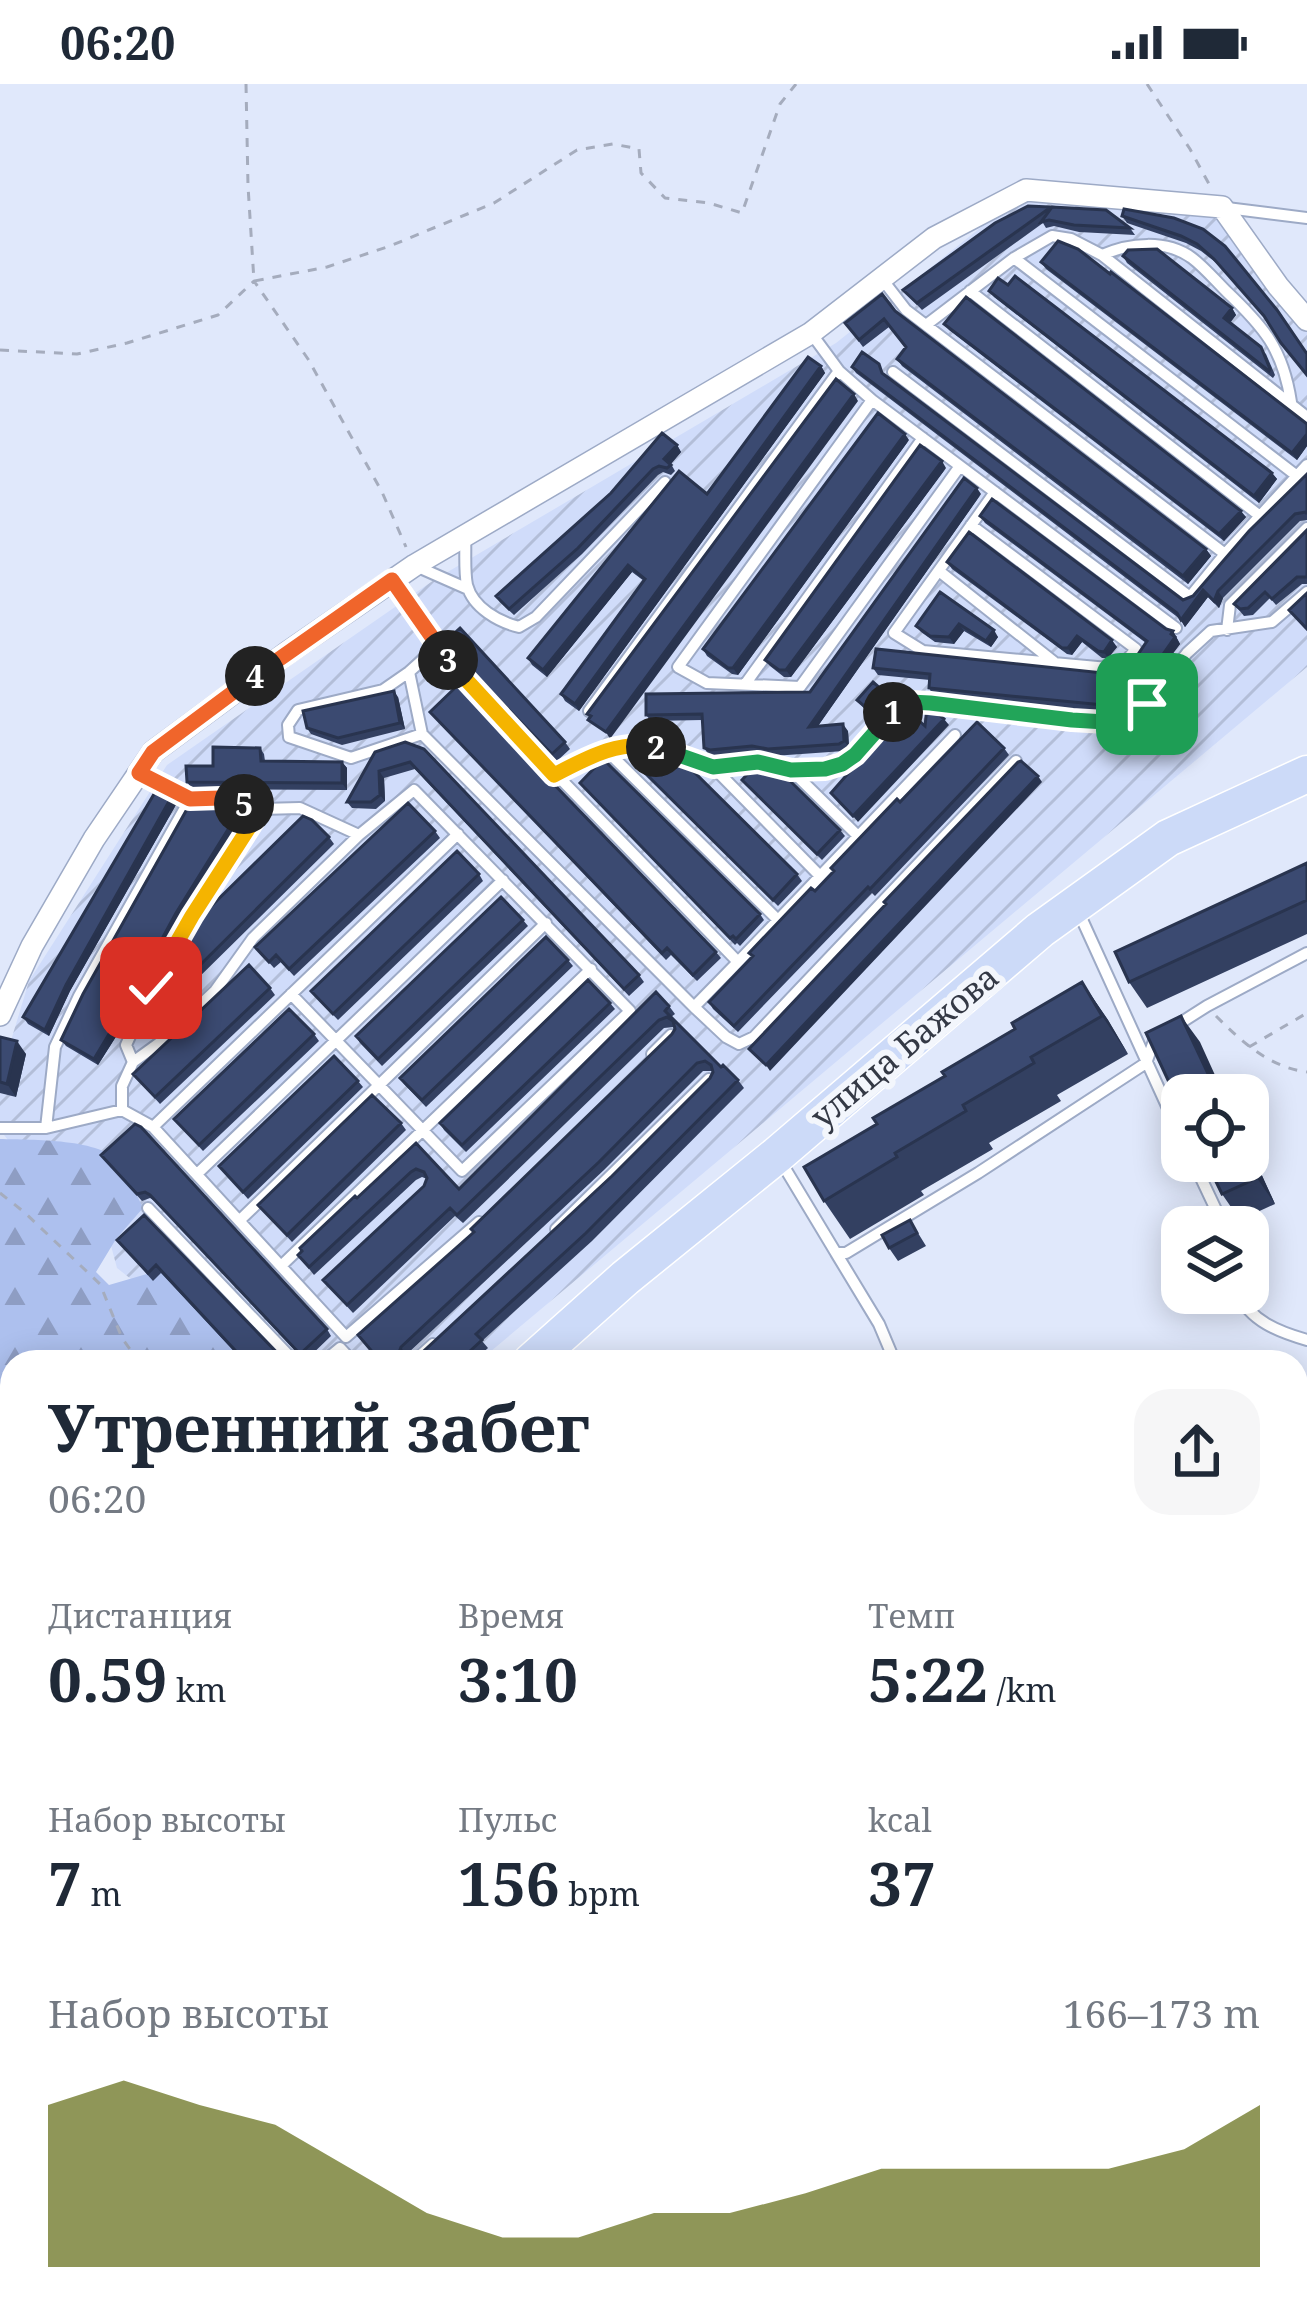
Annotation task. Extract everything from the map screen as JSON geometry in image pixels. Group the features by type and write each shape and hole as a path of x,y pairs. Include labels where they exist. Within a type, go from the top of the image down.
{"highway":[{"name":"улица Бажова","path":"544,1350 1040,930 1168,838 1307,774"}],"street":[{"path":"0,1015 32,946 94,839 153,752 415,565 812,333 934,238 1026,190 1222,207 1307,320"}],"lane":[{"path":"1222,207 1307,218"},
{"path":"926,325 1014,257 1052,236 1071,239 1102,255 1307,417"},
{"path":"1102,255 1124,245 1154,245 1190,256 1260,323 1286,369 1291,402"},
{"path":"1014,257 1297,476"},
{"path":"882,279 906,310 1225,554"},
{"path":"970,291 1260,516"},
{"path":"812,333 839,371 872,400 1176,628"},
{"path":"589,711 839,371"},
{"path":"893,372 1190,597 1307,465"},
{"path":"872,400 678,667 707,683 800,687 960,466"},
{"path":"746,683 923,438"},
{"path":"415,565 468,589 500,623 519,627 536,616 665,482"},
{"path":"971,525 1136,649 1119,668 922,651 894,633 939,571 971,525 995,492"},
{"path":"1227,630 1230,605 1307,528"},
{"path":"465,536 468,589"},
{"path":"939,571 1055,663"},
{"path":"392,580 459,674 738,962"},
{"path":"713,767 758,762 791,770 842,764 894,711 910,702 1122,723 1147,704 1211,631 1272,622 1307,592"},
{"path":"422,734 351,758 289,737 288,725 298,710 382,690 437,646"},
{"path":"410,672 422,734 694,1007 739,1044 754,1037 1016,760"},
{"path":"694,1007 956,735"},
{"path":"554,775 605,749 647,746 674,752 713,767 820,876"},
{"path":"605,749 778,920"},
{"path":"791,770 858,836"},
{"path":"139,773 190,799 221,798 261,809 300,808 359,835"},
{"path":"122,1110 122,1086 133,1062 215,991 253,938 359,835 414,790 630,1011 462,1171 291,994"},
{"path":"46,1128 55,1047 190,799"},
{"path":"133,1062 126,1045 151,988 261,809"},
{"path":"153,1127 458,834"},
{"path":"197,1174 502,880"},
{"path":"1075,904 1161,1095"},
{"path":"240,1220 546,922"},
{"path":"836,1253 846,1253 978,1173 1146,1064 1154,1041 1207,1006 1307,952"},
{"path":"281,1265 592,969"},
{"path":"638,1067 671,1034"},
{"path":"542,1241 709,1079"},
{"path":"0,1128 46,1128 122,1110 153,1127 308,1294 347,1350"},
{"path":"777,1155 890,1350"},
{"path":"148,1208 284,1350"},
{"path":"335,1350 492,1210"},
{"path":"308,1294 325,1279"},
{"path":"1252,1314 1278,1332 1307,1340"},
{"path":"426,1350 443,1334"}],"path":[{"path":"245,84 254,281 308,359 382,492 415,565"},
{"path":"0,350 77,354 218,315 254,281 327,267 390,246 494,203 577,150 613,145 639,149 641,173 664,198 742,213 780,104 796,84"},
{"path":"1147,84 1222,207"},
{"path":"1207,1006 1248,1048 1291,1070 1307,1072"},
{"path":"1248,1048 1307,1013"},
{"path":"0,1193 100,1284 131,1350"}],"shaded area":[{"path":"1024,193 1214,217 1307,311 1307,667 492,1350 220,1350 117,1268 96,1190 8,1140 0,1130 0,1077 29,981 167,765 434,580 836,343"}],"green space":[{"path":"0,1139 65,1142 112,1156 124,1169 143,1208 96,1272 109,1285 164,1269 238,1350 0,1350"}],"building":[{"path":"1028,206 1051,207 917,303 903,290 995,223"},
{"path":"1052,207 1106,210 1130,228 1041,222"},
{"path":"1124,209 1174,218 1203,229 1225,246 1307,354 1307,375 1214,259 1181,236 1122,216"},
{"path":"1058,241 1111,272 1307,424 1307,434 1292,453 1041,262"},
{"path":"1157,249 1232,308 1224,318 1261,347 1269,371 1123,256 1128,250"},
{"path":"1015,276 1272,473 1254,496 989,291 998,278 1008,285"},
{"path":"882,294 895,311 1206,549 1183,576 897,359 906,347 884,319 859,340 845,323"},
{"path":"966,297 1241,511 1219,534 944,324"},
{"path":"862,352 879,364 882,373 1183,600 1193,596 1307,474 1307,514 1295,514 1218,591 1214,601 1203,590 1181,620 852,367"},
{"path":"808,357 821,366 575,704 561,694 645,579 628,565 543,670 528,658 679,471 707,494"},
{"path":"836,379 854,394 606,732 588,720 591,716 587,714"},
{"path":"878,413 905,434 733,668 728,668 703,649"},
{"path":"662,433 677,445 664,459 671,465 653,469 578,548 509,609 496,596 611,493"},
{"path":"920,445 942,461 786,670 779,670 765,660"},
{"path":"964,478 977,488 809,727 843,724 844,741 710,750 704,748 702,714 646,715 646,694 810,692"},
{"path":"992,499 1173,631 1175,637 1161,657 1135,690 1114,706 929,688 930,674 873,668 876,649 1131,676 1126,672 1147,641 980,516"},
{"path":"1307,530 1307,577 1297,577 1272,599 1265,592 1248,608 1234,604"},
{"path":"969,532 1112,640 1104,652 1077,636 1068,648 1062,648 947,562"},
{"path":"940,592 994,630 986,641 959,624 949,637 930,636 916,626"},
{"path":"1307,593 1307,629 1289,610"},
{"path":"460,628 565,742 552,754 447,640"},
{"path":"873,682 881,689 864,706 857,700"},
{"path":"458,685 716,952 693,975 667,948 662,953 430,712"},
{"path":"394,691 400,723 338,738 307,728 303,711"},
{"path":"927,707 944,719 853,816 831,793 887,729 883,726 896,712 908,711 925,726"},
{"path":"977,722 1004,748 734,1026 709,1002 811,888 815,891 897,799 900,802"},
{"path":"405,742 424,749 639,975 624,989 410,762 379,771 380,795 371,802 347,802 375,752"},
{"path":"213,747 260,748 261,761 342,762 342,783 187,782 186,766 213,766"},
{"path":"654,752 665,763 672,756 682,760 797,874 773,900 639,767"},
{"path":"603,759 760,914 736,939 580,783"},
{"path":"1021,761 1038,776 766,1065 749,1049"},
{"path":"755,766 781,772 840,830 817,854 742,780"},
{"path":"157,789 172,796 45,1030 23,1017"},
{"path":"214,801 237,815 94,1059 61,1040 191,802"},
{"path":"408,803 435,831 289,969 276,955 269,962 255,947"},
{"path":"303,816 329,837 183,982 186,985 173,1006 152,1026 141,1019 190,927"},
{"path":"457,851 479,874 333,1014 311,991"},
{"path":"1307,863 1307,900 1129,982 1115,952"},
{"path":"501,897 523,920 378,1059 356,1036"},
{"path":"546,937 568,960 422,1100 400,1078"},
{"path":"249,965 270,988 155,1097 133,1074"},
{"path":"588,980 610,1003 462,1145 440,1123"},
{"path":"1082,982 1102,1016 1031,1057 1034,1063 963,1105 966,1111 824,1201 804,1167 877,1124 873,1118 945,1076 942,1072 1015,1029 1012,1023"},
{"path":"656,992 669,1006 665,1011 738,1080 586,1233 476,1334 482,1340 471,1350 425,1350 612,1176 710,1078 711,1065 697,1063 400,1350 371,1350 358,1335 474,1232 471,1229 672,1034 673,1021 659,1020 457,1215 450,1208 347,1305 323,1280 424,1186 424,1172 411,1172 309,1267 298,1255 300,1248 416,1143 459,1189"},
{"path":"289,1009 314,1034 199,1145 174,1119"},
{"path":"1181,1016 1208,1074 1165,1074 1146,1033"},
{"path":"0,1037 17,1041 7,1084 0,1082"},
{"path":"334,1056 358,1081 243,1192 219,1166"},
{"path":"372,1095 401,1123 287,1235 258,1205"},
{"path":"135,1124 141,1127 327,1329 304,1350 296,1350 150,1195 137,1194 101,1155"},
{"path":"1216,1182 1248,1182 1222,1194"},
{"path":"144,1215 274,1350 235,1350 156,1265 148,1273 117,1240"},
{"path":"910,1220 917,1233 889,1248 882,1235"}],"route":[{"path":"151,988 261,809 221,798 190,799 139,773 153,752 392,580 459,674 554,775 605,749 647,746 713,767 758,762 791,770 825,769 855,755 894,711 910,702 1122,723 1147,704"}]}
